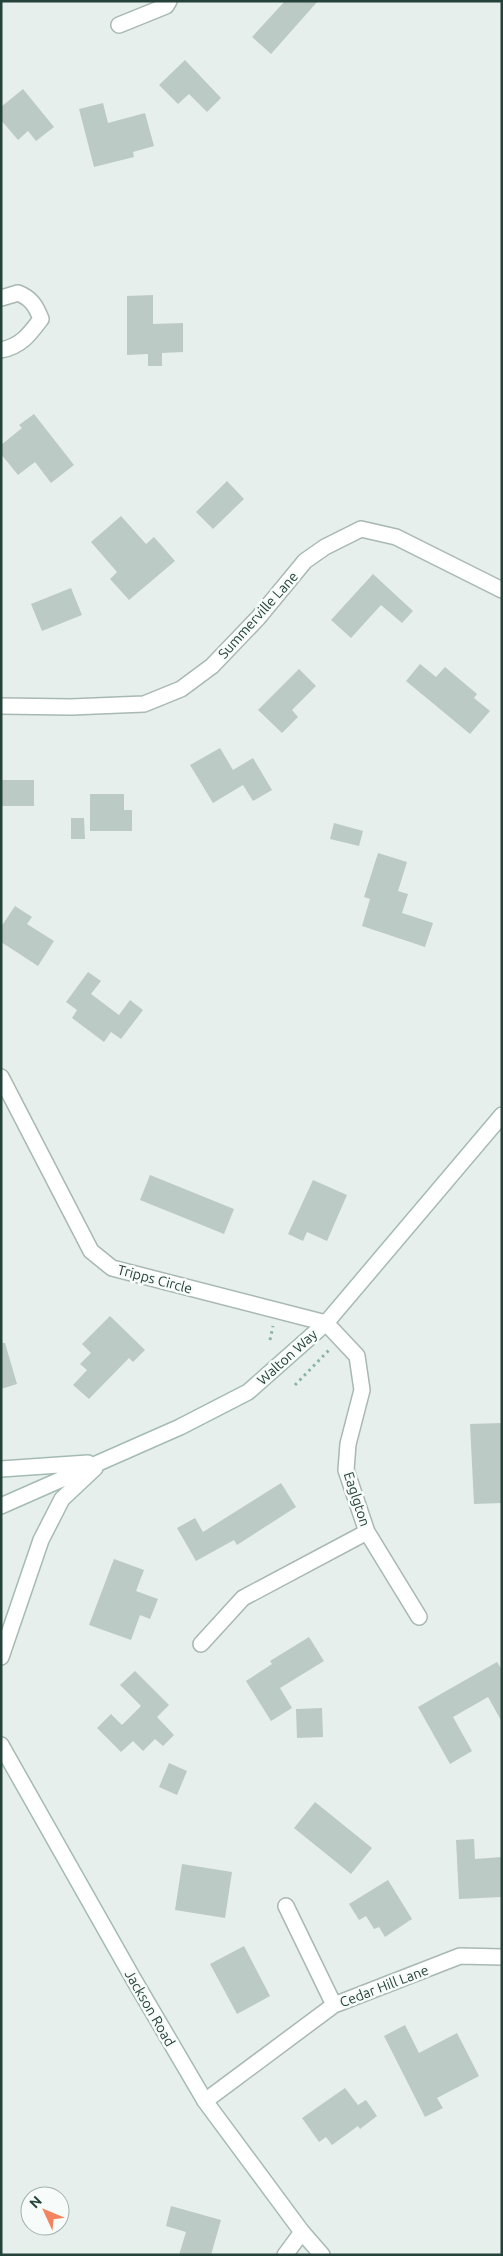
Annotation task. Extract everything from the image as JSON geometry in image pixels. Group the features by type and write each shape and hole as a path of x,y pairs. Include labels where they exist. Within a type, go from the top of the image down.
{"street":[{"path":"119,25 166,6 169,1"},
{"path":"1,298 18,293 27,296 37,308 41,319 24,340 15,347 1,350"},
{"name":"Summerville Lane","path":"1,706 71,707 144,704 180,689 212,666 258,618 306,561 325,547 362,528 396,537 502,590"},
{"name":"Tripps Circle","path":"1,1077 91,1250 112,1268 326,1323"},
{"name":"Walton Way","path":"1,1506 180,1427 248,1392 326,1323 502,1115"},
{"name":"Eaglgton","path":"326,1323 357,1356 362,1390 348,1444 346,1470 367,1532 419,1617"},
{"path":"1,1469 102,1462"},
{"path":"1,1657 41,1540 62,1499 102,1462"},
{"path":"201,1644 243,1598 367,1532"},
{"name":"Jackson Road","path":"1,1745 205,2101 302,2232 322,2255"},
{"path":"286,1906 334,2005"},
{"name":"Cedar Hill Lane","path":"205,2101 334,2005 460,1956 502,1957"},
{"path":"285,2255 302,2232"}],"path":[{"path":"295,1384 340,1338"}],"building":[{"path":"285,1 318,1 271,54 252,37"},
{"path":"185,60 221,98 207,112 189,94 178,104 159,85"},
{"path":"23,89 54,127 36,141 28,131 18,140 1,120 1,107"},
{"path":"103,103 108,123 145,113 154,146 133,152 134,157 94,167 79,109"},
{"path":"153,295 153,324 183,323 183,352 162,353 162,366 148,366 148,354 127,355 127,296"},
{"path":"34,414 74,465 51,483 35,462 18,475 1,454 1,445 22,428 19,425"},
{"path":"227,481 244,499 213,529 196,512"},
{"path":"121,516 146,544 154,537 175,561 129,600 110,579 117,572 91,542"},
{"path":"373,574 413,611 402,623 381,605 351,638 331,620"},
{"path":"71,588 82,615 42,631 31,604"},
{"path":"420,664 436,677 445,667 477,694 474,698 490,711 470,734 406,681"},
{"path":"299,669 316,686 292,710 298,717 282,733 258,710"},
{"path":"220,748 233,770 253,758 272,790 253,801 243,785 213,803 190,765"},
{"path":"1,780 34,780 34,806 1,806"},
{"path":"90,794 124,794 124,810 132,810 132,831 90,831"},
{"path":"71,818 84,818 85,839 71,839"},
{"path":"334,823 363,831 359,846 330,839"},
{"path":"378,853 407,862 398,891 408,894 402,913 433,923 425,947 362,926 370,899 364,897"},
{"path":"15,906 32,917 27,924 54,941 38,966 1,942 1,927"},
{"path":"88,972 101,981 91,994 119,1015 130,1000 143,1010 121,1039 111,1032 104,1042 72,1018 77,1010 66,1002"},
{"path":"150,1175 234,1209 224,1234 140,1200"},
{"path":"313,1180 347,1195 327,1241 307,1232 303,1241 288,1234"},
{"path":"110,1316 145,1350 133,1362 129,1358 89,1399 73,1385 87,1370 80,1364 91,1353 82,1344"},
{"path":"1,1343 5,1343 17,1384 1,1389"},
{"path":"502,1423 502,1503 474,1504 470,1424"},
{"path":"281,1483 296,1507 237,1545 234,1540 196,1561 177,1528 195,1518 203,1532"},
{"path":"114,1559 144,1570 136,1591 158,1599 150,1619 140,1615 131,1640 89,1625"},
{"path":"309,1637 324,1661 280,1688 292,1708 271,1721 246,1681 272,1664 270,1661"},
{"path":"497,1662 502,1670 502,1722 488,1697 453,1717 472,1751 450,1764 418,1707"},
{"path":"135,1671 169,1705 157,1717 174,1735 163,1746 155,1739 143,1751 133,1741 121,1752 97,1728 111,1714 122,1725 141,1706 120,1685"},
{"path":"322,1708 323,1737 297,1738 296,1709"},
{"path":"169,1763 187,1771 177,1795 159,1787"},
{"path":"315,1802 372,1848 351,1874 294,1828"},
{"path":"474,1839 475,1859 502,1857 502,1897 459,1899 456,1840"},
{"path":"182,1864 232,1872 225,1918 175,1910"},
{"path":"388,1880 412,1919 385,1937 379,1927 374,1929 366,1916 359,1920 349,1904"},
{"path":"244,1946 270,1996 237,2014 210,1964"},
{"path":"405,2025 419,2053 457,2033 479,2076 437,2098 443,2108 425,2117 384,2036"},
{"path":"345,2088 358,2105 366,2100 377,2116 360,2129 358,2126 332,2145 326,2137 319,2142 302,2118"},
{"path":"171,2206 221,2220 211,2255 179,2255 186,2232 166,2226"}]}
